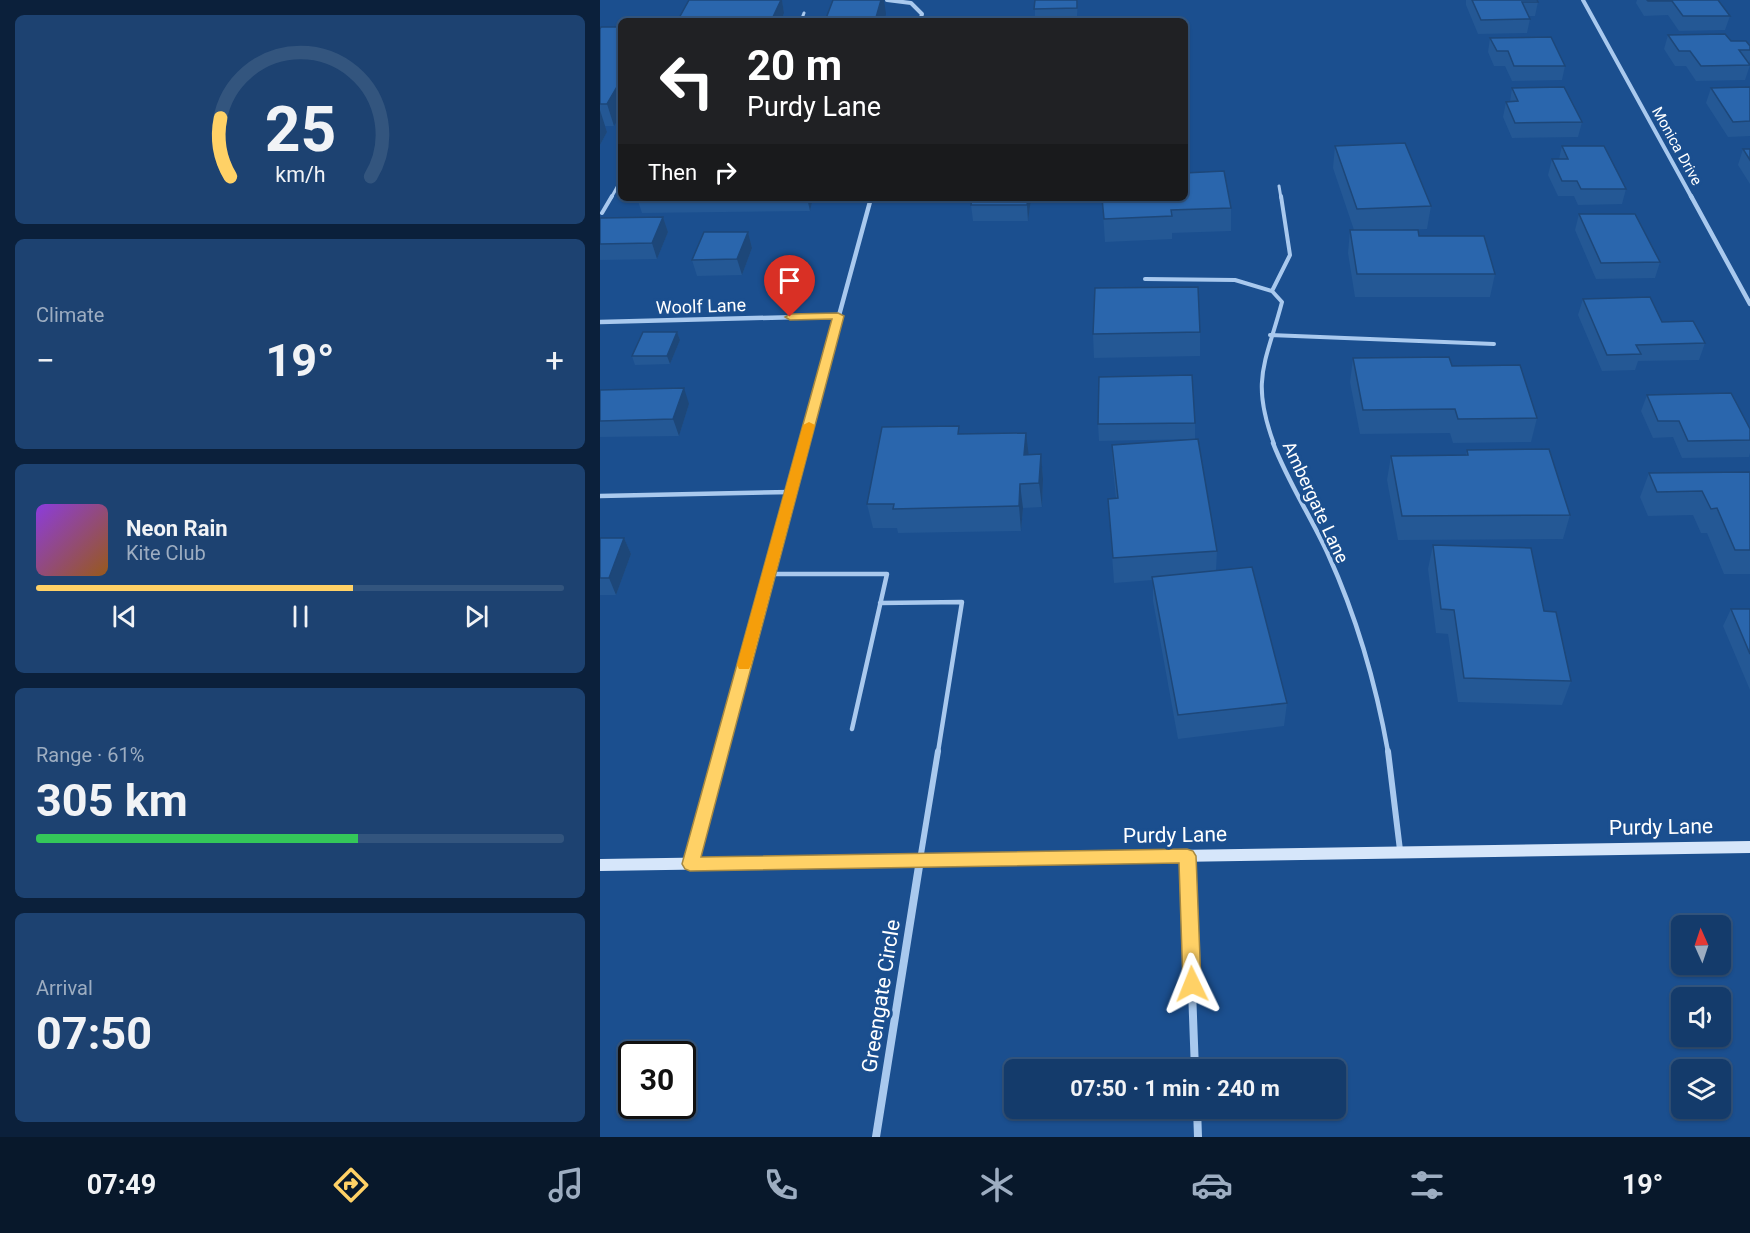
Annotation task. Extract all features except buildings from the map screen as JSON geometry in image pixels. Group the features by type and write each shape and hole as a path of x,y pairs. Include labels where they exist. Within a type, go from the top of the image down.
{"street":[{"path":"887,0 911,3 922,14 921,18"},
{"name":"Monica Drive","path":"1583,0 1750,304"},
{"path":"690,864 870,201"},
{"name":"Woolf Lane","path":"600,322 838,316"},
{"name":"Purdy Lane","path":"600,866 1750,847"},
{"path":"1187,856 1195,1059"},
{"name":"Greengate Circle","path":"876,1137 920,860"},
{"path":"1197,1119 1198,1137"}],"lane":[{"path":"802,18 804,14"},
{"path":"602,213 618,185"},
{"path":"1145,279 1234,280 1272,291 1290,255 1279,186"},
{"name":"Ambergate Lane","path":"1272,291 1282,302 1270,335 1260,376 1261,394 1273,444 1297,497 1320,537 1354,616 1380,708 1397,814 1400,853"},
{"path":"1270,335 1494,344"},
{"path":"600,496 791,492"},
{"path":"769,574 887,574 852,729"},
{"path":"880,603 962,602 920,860"}],"slow traffic":[{"path":"744,665 809,425"}],"route":[{"path":"790,317 838,316 690,864 1187,856 1192,984"}]}
